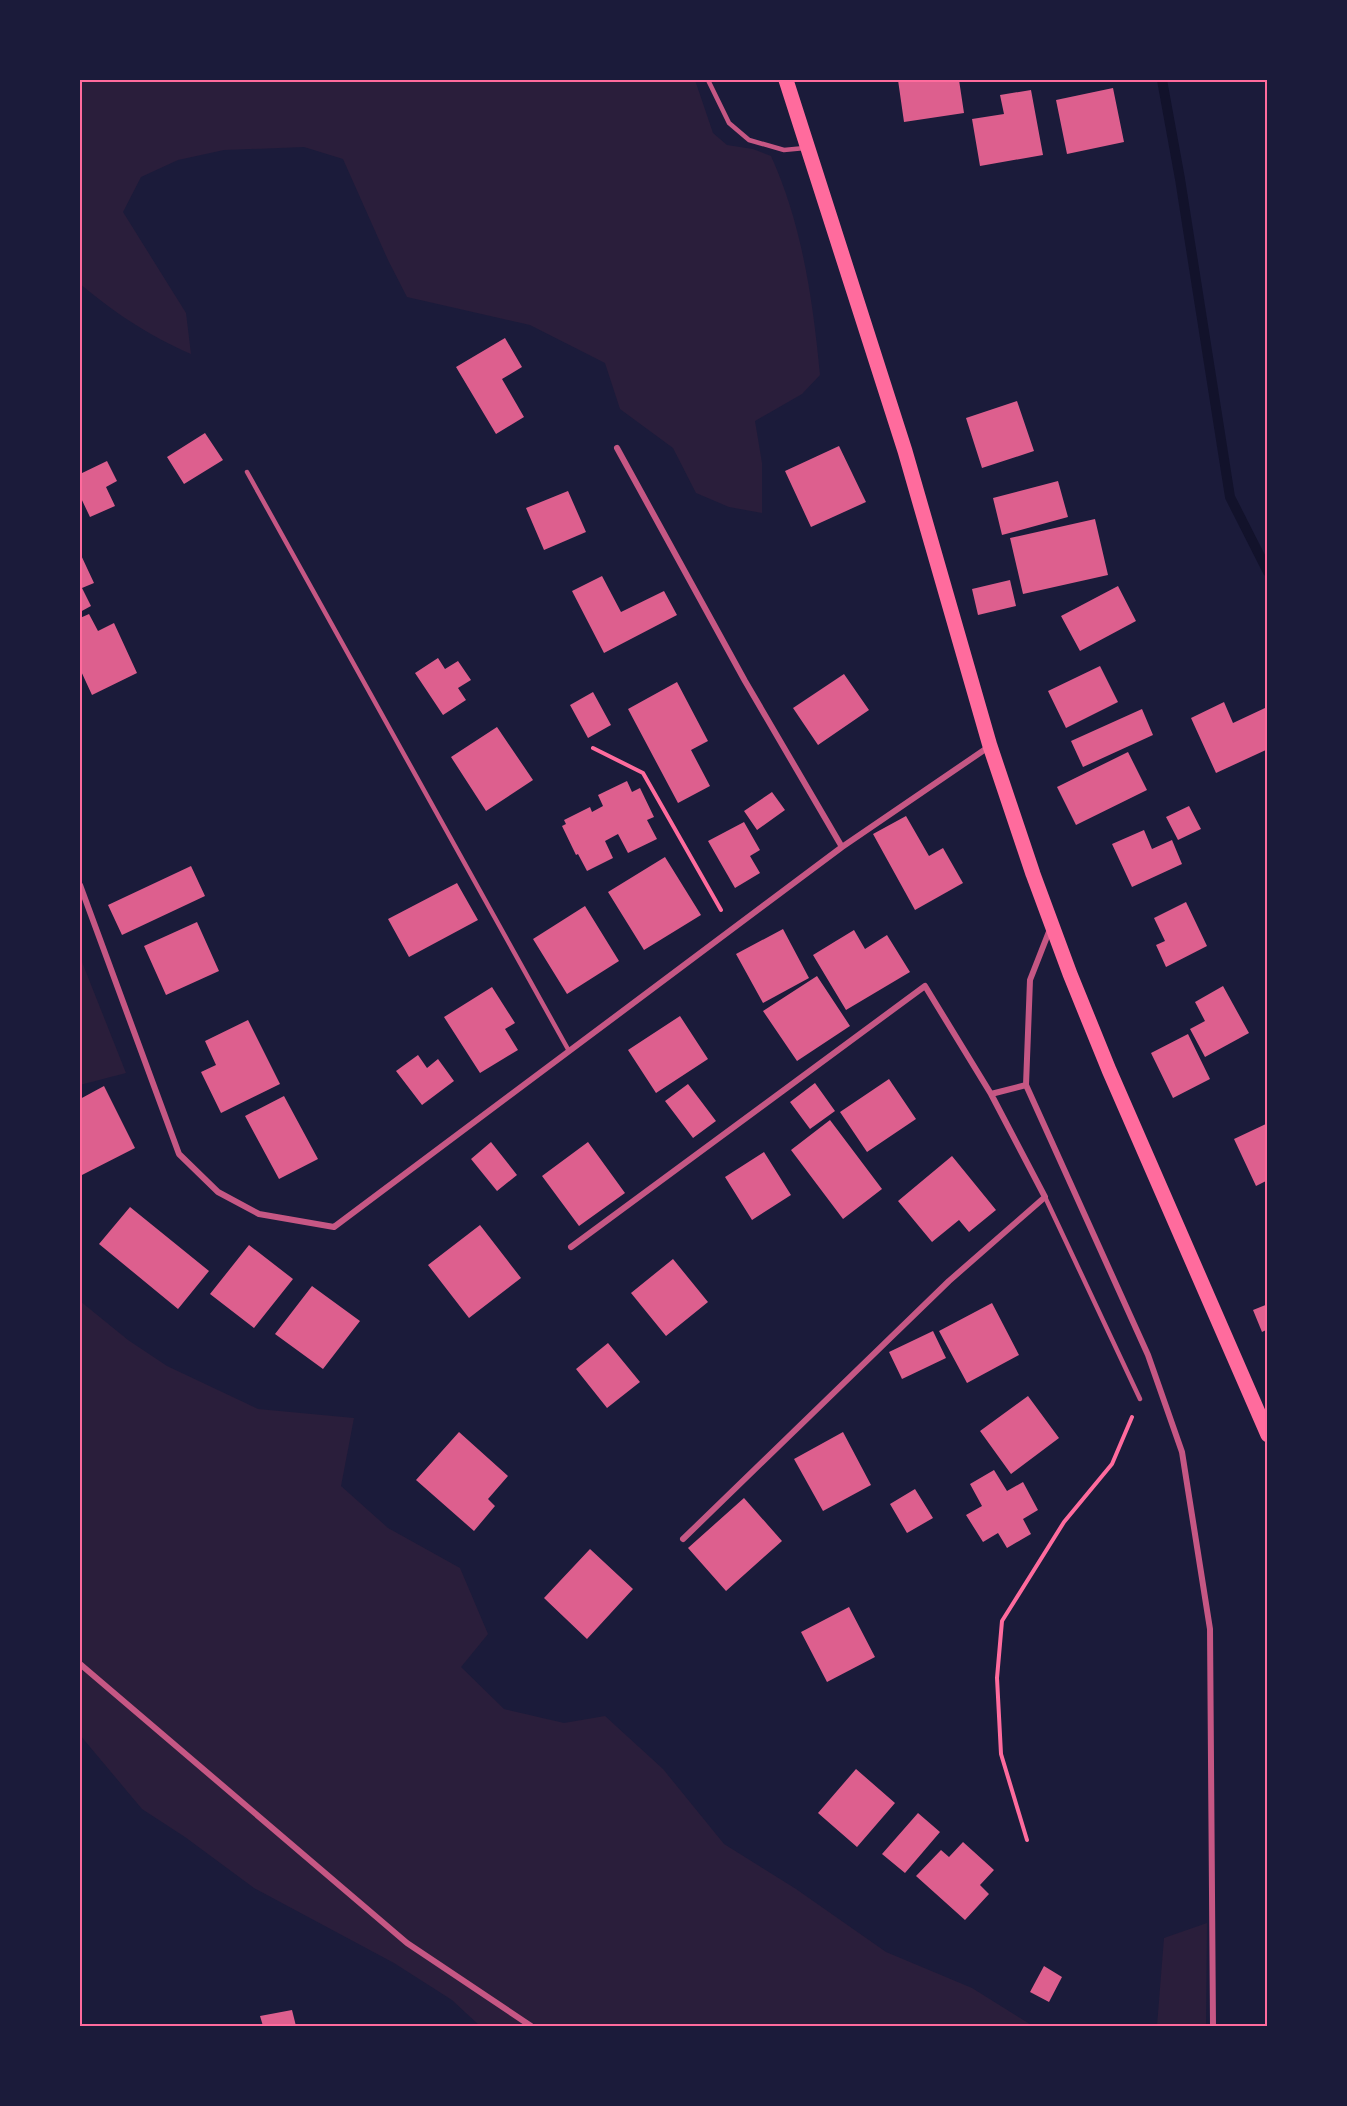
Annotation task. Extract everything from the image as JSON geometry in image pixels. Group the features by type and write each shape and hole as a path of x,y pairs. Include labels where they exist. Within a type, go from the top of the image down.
{"main road":[{"path":"786,80 905,451 990,746 1051,926 1109,1070 1268,1435"}],"street":[{"path":"617,448 745,681 842,847"},
{"path":"80,885 179,1154 218,1192 260,1214 334,1227 842,847 990,746"},
{"path":"1051,926 1030,980 1026,1086 1148,1355 1182,1452 1210,1629 1213,2026"},
{"path":"571,1247 925,986 991,1094 1045,1197 949,1281 683,1539"},
{"path":"991,1094 1026,1086"},
{"path":"80,1664 407,1943 531,2026"}],"lane":[{"path":"708,80 729,123 749,140 784,150 807,148"},
{"path":"247,472 569,1051"},
{"path":"1045,1197 1140,1399"}],"path":[{"path":"592,748 643,773 732,929"},
{"path":"1027,1840 1001,1754 997,1678 1002,1621 1064,1522 1112,1464 1140,1399"}],"shaded area":[{"path":"80,80 695,80 713,133 727,145 753,149 771,156 791,208 810,291 820,375 802,394 755,421 762,463 762,513 729,507 696,493 673,448 620,409 605,363 530,325 407,297 343,159 304,147 224,150 178,160 141,177 123,212 186,313 191,354 132,323 80,284"},
{"path":"80,957 126,1073 80,1085"},
{"path":"80,1301 128,1340 167,1366 258,1409 354,1418 341,1486 388,1528 460,1568 488,1634 461,1667 504,1709 564,1723 605,1716 663,1769 724,1844 796,1889 886,1952 972,1988 1033,2026 480,2026 452,2000 394,1963 254,1888 185,1837 142,1809 80,1735"},
{"path":"1207,1923 1206,2026 1157,2026 1164,1938"}],"building":[{"path":"898,80 959,80 964,113 904,122"},
{"path":"1113,88 1124,142 1067,154 1056,100"},
{"path":"1031,90 1043,155 980,166 972,119 1004,114 1000,95"},
{"path":"505,338 522,367 502,379 524,417 496,434 456,367"},
{"path":"1017,401 1034,451 982,468 966,418"},
{"path":"205,433 223,460 184,484 167,457"},
{"path":"839,446 866,502 811,527 785,471"},
{"path":"107,461 117,481 106,487 115,506 90,517 80,496 80,474"},
{"path":"1058,481 1068,517 1002,535 993,498"},
{"path":"568,491 586,532 544,550 526,508"},
{"path":"1095,519 1108,575 1023,594 1010,538"},
{"path":"80,553 94,583 82,588 91,606 80,612"},
{"path":"602,576 621,612 664,591 677,615 604,653 572,591"},
{"path":"1010,580 1016,606 978,615 972,589"},
{"path":"1118,586 1136,621 1080,651 1061,616"},
{"path":"89,614 98,631 114,623 137,673 92,695 80,669 80,618"},
{"path":"438,658 445,669 458,661 471,680 458,688 466,700 443,715 415,673"},
{"path":"1100,666 1118,702 1066,728 1048,691"},
{"path":"844,674 869,710 818,745 793,708"},
{"path":"677,682 708,741 691,750 710,786 678,803 628,709"},
{"path":"593,692 611,725 588,738 570,705"},
{"path":"1224,702 1233,723 1265,708 1268,713 1268,749 1216,773 1191,718"},
{"path":"1142,709 1153,735 1083,767 1071,741"},
{"path":"497,727 533,780 486,811 451,757"},
{"path":"1128,752 1147,790 1076,825 1057,787"},
{"path":"627,781 632,792 640,788 654,817 647,820 657,839 628,853 618,834 605,841 613,858 587,871 578,854 576,855 562,826 566,824 564,820 590,807 592,812 603,806 598,795"},
{"path":"772,792 785,810 757,830 744,811"},
{"path":"1189,806 1201,829 1178,840 1166,817"},
{"path":"906,816 929,856 943,848 963,883 915,910 873,834"},
{"path":"744,822 760,850 750,856 760,873 735,888 708,841"},
{"path":"1144,830 1152,849 1172,840 1182,864 1132,887 1112,844"},
{"path":"665,857 701,915 644,950 608,892"},
{"path":"191,866 205,896 122,935 108,905"},
{"path":"457,883 478,920 409,957 388,919"},
{"path":"1186,902 1207,946 1166,967 1156,945 1165,941 1154,918"},
{"path":"585,906 619,961 567,994 533,939"},
{"path":"197,922 219,971 166,995 144,946"},
{"path":"783,929 809,978 763,1003 736,954"},
{"path":"854,930 865,949 887,935 910,972 846,1010 813,955"},
{"path":"817,976 850,1026 797,1061 763,1011"},
{"path":"1223,986 1249,1033 1205,1057 1190,1029 1205,1021 1195,1002"},
{"path":"492,987 515,1023 505,1029 518,1050 480,1073 444,1017"},
{"path":"680,1016 708,1059 656,1093 628,1050"},
{"path":"248,1020 280,1084 221,1113 201,1072 216,1065 205,1041"},
{"path":"1188,1034 1210,1079 1173,1098 1151,1053"},
{"path":"418,1055 427,1068 438,1059 454,1081 422,1105 396,1071"},
{"path":"889,1079 916,1119 867,1152 840,1112"},
{"path":"815,1083 835,1111 810,1129 790,1102"},
{"path":"688,1084 716,1121 693,1138 665,1101"},
{"path":"104,1086 135,1148 80,1176 80,1099"},
{"path":"284,1096 318,1159 279,1179 245,1116"},
{"path":"830,1120 882,1189 843,1219 791,1150"},
{"path":"1268,1123 1268,1180 1256,1186 1234,1139"},
{"path":"491,1142 517,1175 497,1191 471,1159"},
{"path":"588,1142 625,1193 579,1226 542,1176"},
{"path":"764,1152 791,1195 752,1220 725,1177"},
{"path":"952,1156 996,1210 969,1232 959,1220 932,1242 898,1201"},
{"path":"130,1207 209,1271 178,1309 99,1244"},
{"path":"480,1225 521,1278 469,1318 428,1265"},
{"path":"249,1245 293,1279 254,1328 210,1294"},
{"path":"673,1259 708,1302 666,1336 631,1293"},
{"path":"312,1286 360,1321 323,1369 275,1334"},
{"path":"992,1303 1019,1355 967,1383 939,1331"},
{"path":"1268,1304 1268,1329 1262,1332 1253,1310"},
{"path":"933,1331 946,1358 902,1379 889,1352"},
{"path":"608,1343 640,1382 607,1408 576,1369"},
{"path":"1028,1396 1059,1438 1011,1474 980,1431"},
{"path":"459,1432 508,1476 488,1499 495,1506 474,1531 416,1480"},
{"path":"843,1432 871,1485 823,1511 794,1459"},
{"path":"994,1470 1007,1491 1023,1482 1038,1510 1023,1519 1031,1534 1007,1548 998,1533 983,1542 966,1515 982,1506 970,1484"},
{"path":"915,1489 933,1518 907,1533 890,1504"},
{"path":"744,1498 782,1541 726,1591 688,1548"},
{"path":"590,1549 633,1589 587,1639 544,1598"},
{"path":"849,1607 875,1657 827,1682 801,1632"},
{"path":"856,1769 895,1803 857,1847 818,1813"},
{"path":"918,1813 940,1832 905,1873 882,1854"},
{"path":"963,1842 994,1870 980,1885 989,1894 965,1920 916,1876 941,1850 949,1857"},
{"path":"1044,1966 1062,1977 1049,2002 1030,1992"},
{"path":"292,2010 296,2026 263,2026 260,2016"}],"waterway":[{"path":"1162,80 1180,179 1230,497 1268,572"}]}
